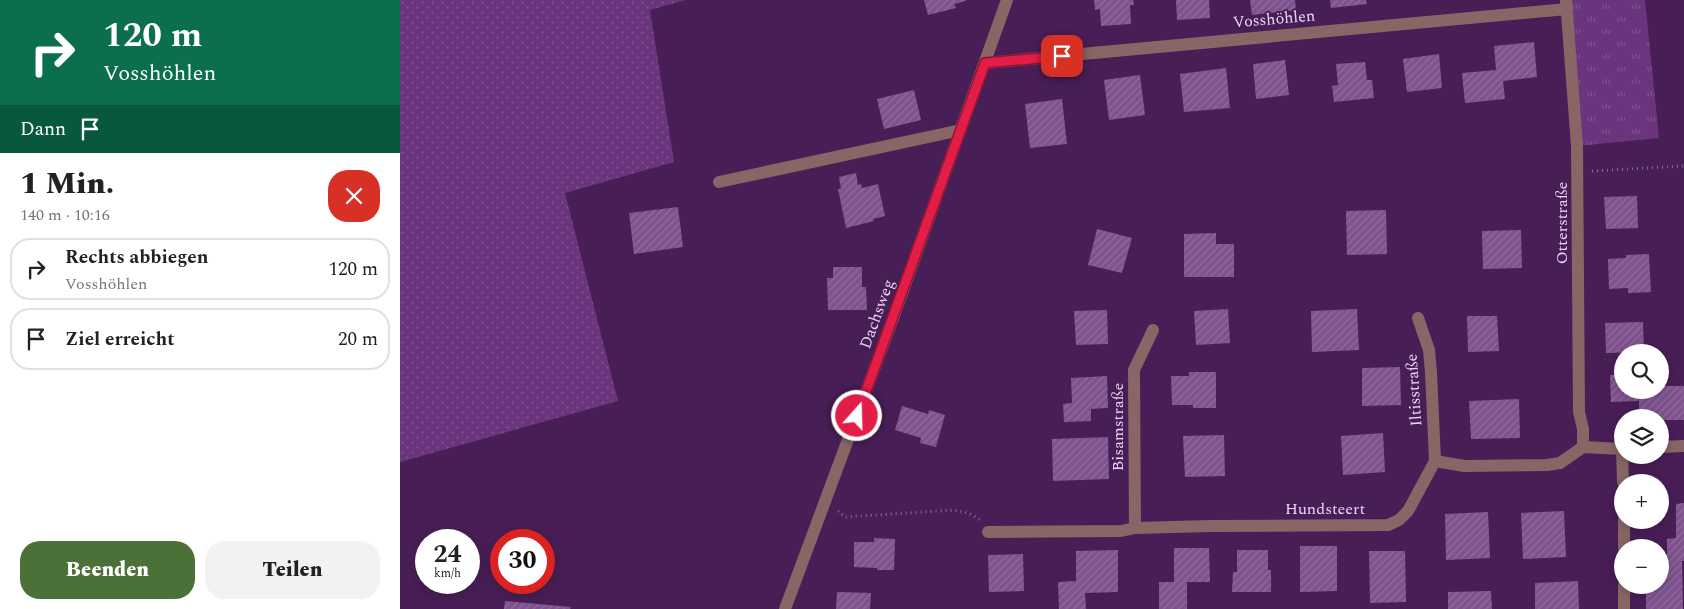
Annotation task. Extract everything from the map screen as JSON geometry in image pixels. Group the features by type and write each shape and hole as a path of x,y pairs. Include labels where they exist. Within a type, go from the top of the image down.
{"street":[{"name":"Dachsweg","path":"785,609 895,313 1007,0"},
{"name":"Vosshöhlen","path":"985,63 1566,5"},
{"name":"Otterstraße","path":"1566,5 1578,173 1579,412 1583,429 1583,447"},
{"path":"719,182 960,130"},
{"name":"Iltisstraße","path":"1418,318 1429,350 1435,461"},
{"name":"Bisamstraße","path":"1135,528 1134,370 1153,330"},
{"path":"1669,447 1684,446"},
{"path":"1435,461 1464,466 1547,465 1560,463 1583,447 1614,449"},
{"name":"Hundsteert","path":"988,532 1121,531 1135,528 1210,526 1388,525 1398,520 1408,510 1435,461"},
{"path":"1624,594 1624,609"}],"path":[{"path":"1578,173 1684,166"},
{"path":"825,502 845,517 954,510 969,513 987,524 988,532"}],"green space":[{"path":"400,0 686,0 650,10 674,162 565,193 618,401 400,462"},
{"path":"1566,0 1645,0 1659,138 1577,146"}],"building":[{"path":"924,0 966,1 954,4 956,8 928,15"},
{"path":"1094,0 1133,0 1134,5 1130,5 1131,24 1101,26 1100,9 1095,10"},
{"path":"1176,0 1209,0 1210,18 1177,20"},
{"path":"1250,0 1295,0 1296,10 1252,15"},
{"path":"1330,0 1366,0 1367,4 1331,8"},
{"path":"1534,42 1537,77 1503,81 1505,99 1465,103 1462,73 1496,70 1494,46"},
{"path":"1439,54 1442,88 1407,92 1403,59"},
{"path":"1285,60 1289,95 1256,99 1253,64"},
{"path":"1365,62 1367,80 1372,80 1374,98 1334,102 1332,86 1338,85 1336,64"},
{"path":"1226,68 1230,108 1184,112 1180,74"},
{"path":"1140,75 1145,115 1109,120 1104,80"},
{"path":"914,90 921,120 884,129 877,99"},
{"path":"1062,99 1067,144 1030,148 1025,104"},
{"path":"856,173 858,185 861,184 862,188 878,184 885,216 873,219 874,221 846,228 838,189 841,189 839,177"},
{"path":"1637,196 1638,228 1606,229 1604,197"},
{"path":"678,207 683,247 634,254 629,213"},
{"path":"1386,210 1387,254 1347,255 1346,211"},
{"path":"1097,229 1132,238 1122,273 1088,265"},
{"path":"1521,230 1522,268 1483,269 1482,231"},
{"path":"1216,233 1216,244 1234,244 1234,277 1184,277 1184,234"},
{"path":"1649,254 1651,292 1628,293 1628,288 1609,289 1608,259 1626,258 1626,255"},
{"path":"833,267 862,267 862,287 866,287 867,310 828,310 827,278 833,278"},
{"path":"1228,309 1230,343 1196,345 1194,311"},
{"path":"1357,309 1359,350 1312,352 1311,311"},
{"path":"1107,310 1108,344 1076,345 1074,311"},
{"path":"1467,316 1497,316 1499,351 1468,352"},
{"path":"1643,322 1644,344 1614,344 1614,353 1606,353 1605,323"},
{"path":"1400,367 1401,405 1362,406 1362,368"},
{"path":"1189,372 1216,372 1216,408 1193,408 1193,405 1172,405 1171,376 1189,376"},
{"path":"1610,375 1614,375 1614,399 1669,399 1669,386 1684,386 1684,420 1669,420 1669,409 1639,409 1639,401 1611,402"},
{"path":"1107,376 1108,408 1091,409 1091,421 1064,422 1063,404 1072,403 1071,378"},
{"path":"1519,399 1520,438 1471,439 1469,401"},
{"path":"902,406 928,414 929,410 945,415 936,447 920,443 921,438 895,430"},
{"path":"1383,433 1385,472 1343,475 1341,436"},
{"path":"1224,435 1225,476 1185,477 1183,436"},
{"path":"1108,437 1109,479 1053,481 1052,439"},
{"path":"1684,503 1683,609 1646,609 1646,594 1669,594 1669,539 1667,539 1676,538 1676,504"},
{"path":"1564,511 1566,557 1523,559 1521,513"},
{"path":"1488,512 1490,558 1446,560 1445,514"},
{"path":"874,538 895,539 894,570 854,567 854,542 874,542"},
{"path":"1300,546 1337,546 1337,591 1300,592"},
{"path":"1174,548 1209,548 1210,582 1187,582 1187,609 1159,609 1159,582 1174,582"},
{"path":"1118,550 1118,592 1085,593 1086,609 1059,609 1058,582 1076,581 1076,551"},
{"path":"1237,550 1268,550 1268,570 1271,570 1271,592 1232,592 1233,572 1237,572"},
{"path":"1369,551 1405,551 1406,602 1370,603"},
{"path":"1023,554 1024,591 989,592 988,555"},
{"path":"1578,581 1579,609 1535,609 1535,583"},
{"path":"1491,591 1492,609 1448,609 1448,592"},
{"path":"837,592 871,593 870,609 836,609"},
{"path":"505,601 571,607 570,609 504,609"}],"route":[{"path":"857,416 985,63 1062,56"}]}
